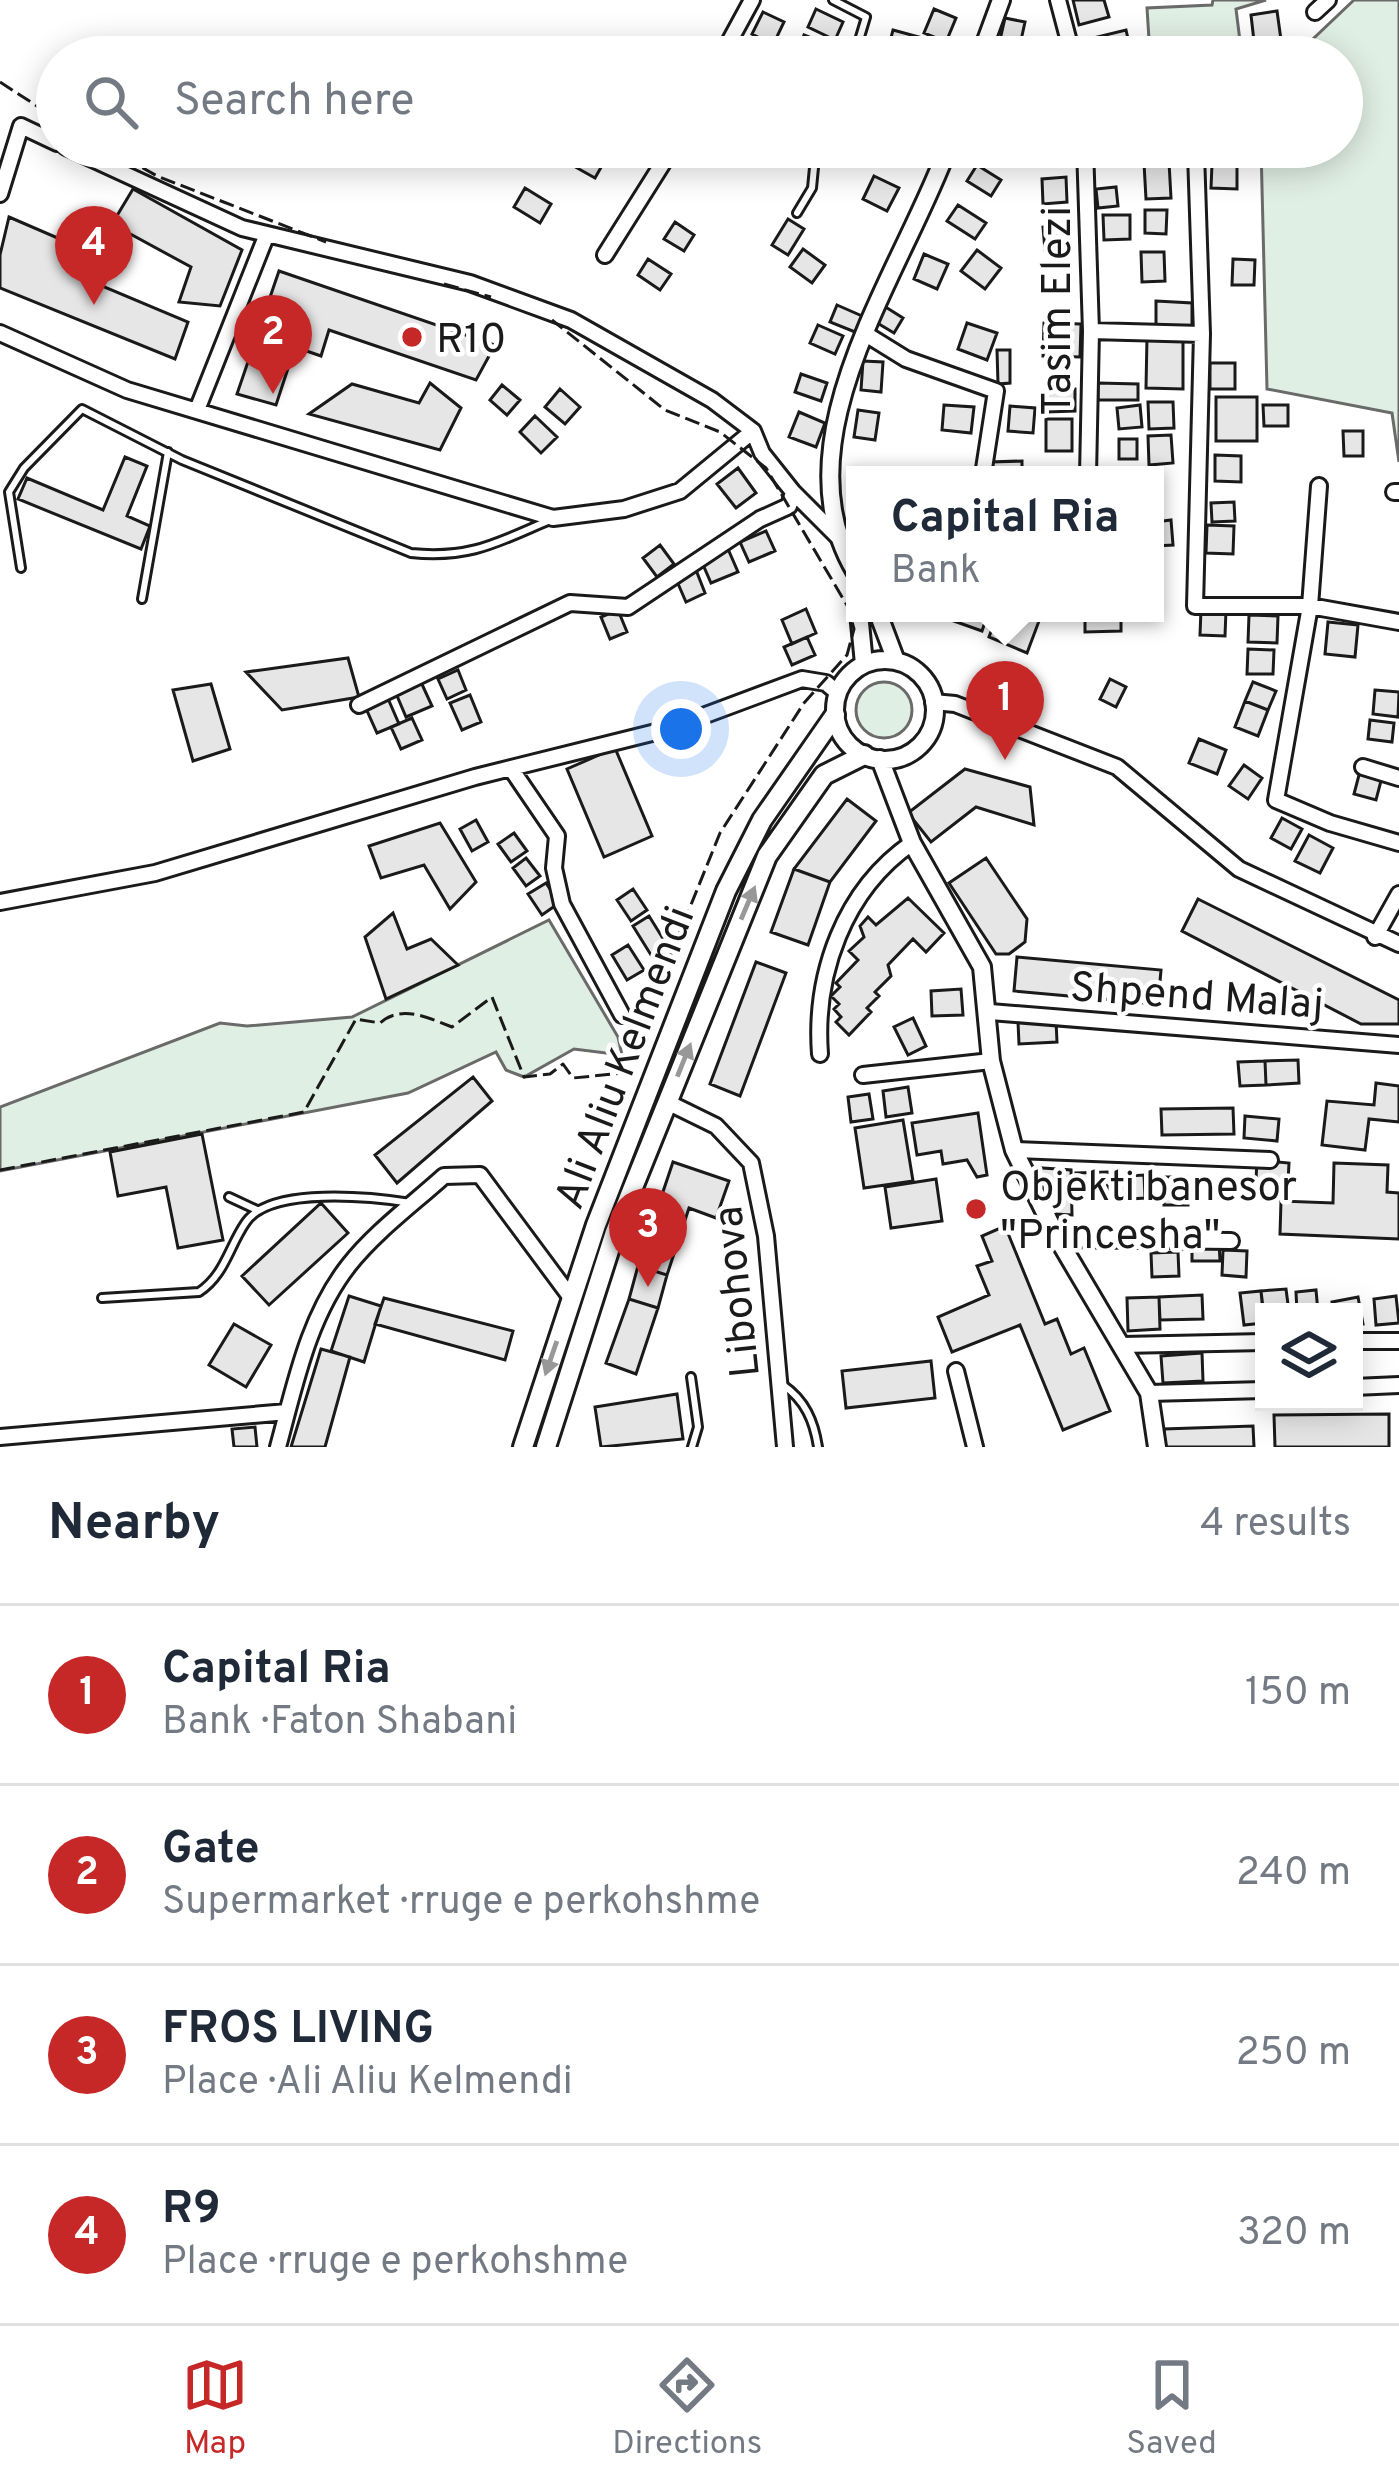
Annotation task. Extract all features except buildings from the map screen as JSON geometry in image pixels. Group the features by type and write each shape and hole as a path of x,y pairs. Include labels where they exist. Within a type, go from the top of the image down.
{"main road":[{"name":"Ali Aliu Kelmendi","path":"523,1447 572,1299 726,891 762,820 836,716"},
{"name":"Ali Aliu Kelmendi","path":"546,1447 615,1232 778,835 824,775 872,757"}],"street":[{"path":"732,36 752,0"},
{"path":"988,36 1001,0"},
{"path":"1058,0 1067,36"},
{"path":"1315,12 1328,0"},
{"path":"0,194 21,126 36,133"},
{"path":"111,168 268,235 470,284 571,320 654,364 753,431 762,453 837,536"},
{"path":"605,255 660,168"},
{"path":"846,556 828,491 842,402 864,333 923,216 940,168"},
{"name":"Tasim Elezi","path":"1086,168 1091,331 1088,466"},
{"path":"1196,168 1202,334 1195,606 1310,606 1399,622"},
{"path":"197,410 268,235"},
{"path":"1091,331 1202,334"},
{"path":"0,333 128,390 553,518 624,509 680,490 753,431"},
{"path":"864,333 906,359 996,391 984,466"},
{"path":"1319,486 1310,606 1276,800 1299,813 1399,843"},
{"path":"359,705 570,602 628,607 789,506 794,492"},
{"path":"861,622 864,664"},
{"path":"881,622 896,662"},
{"path":"872,757 902,756 921,743 932,724 934,702 919,674 896,662 864,664 838,693 836,716 843,736 872,757 912,843 974,943 990,1012 991,1061 1014,1150 1058,1239 1149,1393 1149,1422 1157,1447"},
{"path":"0,902 155,873 668,729 802,679 826,683 838,693"},
{"path":"934,702 955,704 1118,767 1238,868 1399,944"},
{"path":"1363,766 1399,778"},
{"path":"512,770 556,836 554,868 562,904 622,1015"},
{"path":"820,1054 821,981 842,931 873,873 912,843"},
{"path":"1376,937 1399,894"},
{"name":"Shpend Malaj","path":"990,1012 1399,1045"},
{"path":"863,1075 991,1061"},
{"name":"Libohova","path":"667,1102 716,1126 751,1162 766,1236 785,1447"},
{"path":"1014,1150 1270,1160"},
{"path":"278,1447 315,1325 348,1266 444,1175 480,1175 572,1299"},
{"path":"1058,1239 1231,1241"},
{"path":"1363,1341 1399,1341"},
{"path":"1122,1345 1255,1342"},
{"path":"956,1371 975,1447"},
{"path":"1363,1387 1399,1385"},
{"path":"1149,1393 1255,1390"},
{"path":"0,1437 287,1412"}],"lane":[{"path":"833,0 866,16 860,36"},
{"path":"797,212 812,188 814,168"},
{"path":"21,568 9,492 82,409 168,452 411,553 438,556 494,548 553,518"},
{"path":"142,599 168,452"},
{"path":"102,1298 199,1292 216,1277 257,1210 272,1203 345,1196 415,1203"},
{"path":"229,1197 257,1210"},
{"path":"692,1377 698,1427 692,1447"},
{"path":"778,1381 798,1395 815,1426 818,1447"}],"green space":[{"path":"1213,0 1266,0 1236,9 1239,36 1149,36 1147,8 1212,5"},
{"path":"1354,0 1399,0 1399,462 1392,413 1267,389 1262,168 1363,168 1363,36 1316,36"},
{"path":"884,682 904,690 912,710 904,730 884,738 864,730 856,710 864,690"},
{"path":"549,920 618,1037 622,1055 574,1049 524,1077 506,1070 496,1052 408,1093 0,1171 0,1107 220,1023 247,1026 352,1017"}],"fence":[{"path":"0,82 36,105"},
{"path":"143,168 326,242"},
{"path":"444,284 491,297"},
{"path":"552,320 665,410 720,432 766,468 846,604"},
{"path":"0,1170 304,1112 356,1019 380,1023 406,1014 452,1027 492,997 524,1077 550,1074 563,1064 573,1078 623,1073 720,833 804,703 847,655 852,622"}],"place":[{"name":"R9","path":"94,305"},
{"name":"R10","path":"412,337"},
{"name":"Gate","path":"273,394"},
{"name":"Capital Ria","path":"1005,760"},
{"name":"Objekti banesor \"Princesha\"","path":"976,1209"},
{"name":"FROS LIVING","path":"648,1287"}]}
